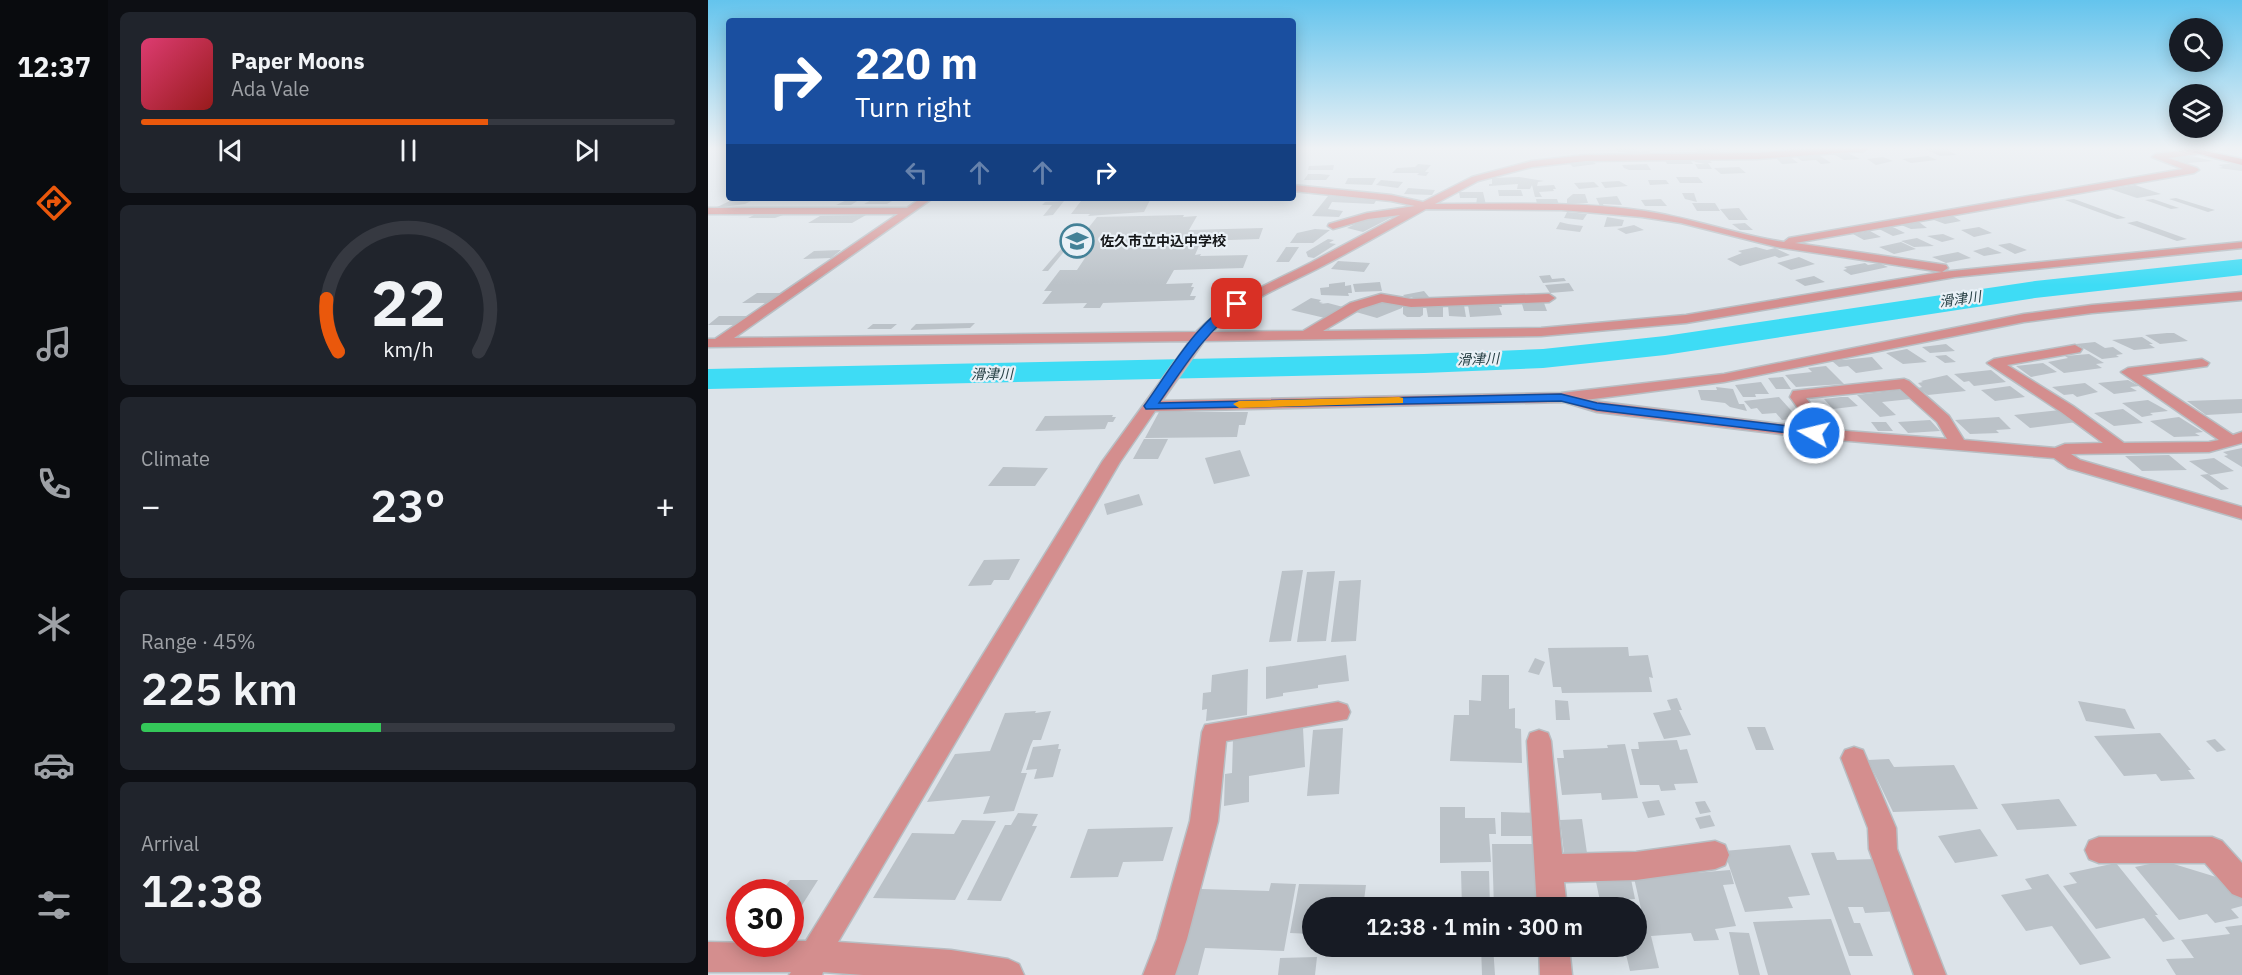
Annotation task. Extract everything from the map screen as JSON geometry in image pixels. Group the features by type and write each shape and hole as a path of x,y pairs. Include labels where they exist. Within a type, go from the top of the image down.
{"street":[{"path":"1347,194 1391,198 1421,208"},
{"path":"810,965 830,927 1110,462 1200,337 1220,316 1256,293 1313,266 1450,194"},
{"path":"1777,244 2062,194"},
{"path":"713,343 923,201"},
{"path":"1333,226 1347,220 1389,211 1421,208 1562,207 1681,220 1777,244 1946,269 1954,273"},
{"path":"708,211 907,211"},
{"path":"713,343 1302,337 1541,332 1686,319 1954,273 2242,245"},
{"path":"1151,406 1561,398 1724,378 2024,318 2092,309 2242,296"},
{"path":"1302,337 1355,306 1381,298 1411,303 1549,298"},
{"path":"2075,348 1994,363 2067,409 2120,448"},
{"path":"2202,363 2128,372 2237,439"},
{"path":"1814,433 1813,418 1797,397 1798,394 1905,384 1943,419 1959,445"},
{"path":"1561,398 1597,407 1814,433 2058,453 2066,449 2209,447 2237,439"},
{"path":"2058,453 2073,464 2242,513"},
{"path":"1159,975 1204,821 1214,732 1338,712"},
{"path":"1539,741 1551,897"},
{"path":"1854,758 1882,828 1883,849 1930,975"},
{"path":"2099,850 2212,850 2242,884"},
{"path":"1549,868 1636,866 1715,855"},
{"path":"708,957 810,965 951,966 1008,975"},
{"path":"1555,957 1556,975"}],"building":[{"path":"1404,194 1433,194 1432,195"},
{"path":"1459,194 1483,194 1486,205 1476,205 1477,198 1460,198"},
{"path":"1499,194 1522,194 1523,196 1499,196"},
{"path":"1573,194 1585,194 1588,203 1567,204 1567,199"},
{"path":"1682,194 1694,194 1697,202 1685,199"},
{"path":"2124,194 2161,194 2137,198"},
{"path":"1328,196 1377,199 1374,204 1332,202 1328,209 1343,211 1339,217 1312,216"},
{"path":"1617,196 1622,205 1603,204 1604,206 1600,206 1596,198"},
{"path":"2176,198 2215,210 2208,212 2169,199"},
{"path":"1536,199 1557,199 1559,205 1537,204"},
{"path":"1661,199 1667,206 1645,206 1641,200"},
{"path":"2074,199 2126,218 2117,219 2065,200"},
{"path":"2153,199 2179,208 2171,209 2145,200"},
{"path":"730,201 751,201 745,204 715,208"},
{"path":"845,201 857,201 851,205 836,205"},
{"path":"870,201 892,201 887,204 864,204"},
{"path":"1064,201 1053,215 1043,216 1052,205 1042,205 1045,202"},
{"path":"1081,201 1150,201 1144,212 1088,216 1090,214 1071,214"},
{"path":"1692,203 1715,203 1720,211 1697,211"},
{"path":"1739,208 1748,220 1729,220 1720,209"},
{"path":"760,212 791,212 775,218 748,218"},
{"path":"1567,212 1587,214 1583,220 1564,218"},
{"path":"1389,214 1394,216 1363,232 1347,228 1367,218"},
{"path":"866,215 852,223 808,223 820,216"},
{"path":"1184,215 1183,217 1197,216 1189,230 1263,228 1259,239 1201,241 1195,255 1248,255 1243,268 1174,270 1166,284 1193,283 1191,287 1194,287 1190,296 1196,296 1194,300 1103,303 1100,308 1083,308 1087,303 1042,304 1052,291 1044,291 1060,270 1077,270 1085,258 1075,259 1089,240 1078,241 1097,217"},
{"path":"1953,216 1961,221 1945,224 1934,220"},
{"path":"1607,217 1624,220 1622,226 1604,227"},
{"path":"2137,221 2187,239 2177,241 2127,223"},
{"path":"1560,222 1583,226 1580,232 1556,229"},
{"path":"1919,222 1927,228 1911,229 1901,225"},
{"path":"1745,223 1753,230 1740,230 1732,224"},
{"path":"1634,225 1644,230 1626,234 1617,229"},
{"path":"1892,227 1905,233 1893,236 1879,229"},
{"path":"1979,227 1992,233 1974,237 1961,230"},
{"path":"1315,229 1330,230 1313,243 1290,243 1297,233"},
{"path":"1870,231 1881,237 1864,240 1853,234"},
{"path":"1943,234 1955,239 1942,242 1927,236"},
{"path":"1917,238 1934,246 1914,247 1901,241"},
{"path":"1328,239 1334,240 1329,243 1336,244 1314,258 1308,257 1306,252"},
{"path":"1067,242 1072,242 1048,271 1042,271"},
{"path":"1901,242 1916,249 1894,254 1879,247"},
{"path":"2010,243 2027,250 2015,254 1998,245"},
{"path":"1286,247 1299,247 1289,262 1276,262"},
{"path":"1756,247 1767,250 1775,248 1790,255 1779,258 1775,256 1740,266 1727,259 1742,253 1738,251"},
{"path":"1988,247 2002,253 1984,256 1973,251"},
{"path":"841,250 831,258 803,259 814,251"},
{"path":"1958,252 1971,258 1946,263 1932,257"},
{"path":"1799,257 1815,264 1791,270 1777,263"},
{"path":"1338,261 1370,263 1364,272 1331,269"},
{"path":"1865,263 1868,265 1879,263 1888,267 1851,275 1843,270 1847,269 1844,267"},
{"path":"1550,275 1552,279 1564,278 1566,281 1543,283 1539,276"},
{"path":"1814,276 1825,282 1805,286 1795,280"},
{"path":"1345,282 1345,286 1351,285 1352,293 1348,293 1349,296 1321,295 1320,288"},
{"path":"1380,282 1382,291 1355,292 1353,284"},
{"path":"1569,283 1574,291 1550,293 1545,285"},
{"path":"1424,291 1429,297 1414,299 1403,295"},
{"path":"757,293 784,293 769,303 742,303"},
{"path":"1311,298 1321,300 1319,302 1323,303 1320,304 1328,303 1343,307 1325,318 1291,310"},
{"path":"1381,302 1386,304 1391,302 1402,308 1377,318 1356,312"},
{"path":"1501,303 1502,307 1499,307 1502,315 1470,317 1468,305"},
{"path":"1544,303 1547,311 1524,311 1522,304"},
{"path":"1448,305 1464,305 1466,317 1449,316"},
{"path":"1423,306 1423,315 1420,317 1407,317 1403,314 1403,307"},
{"path":"1426,306 1443,306 1443,317 1428,317"},
{"path":"719,316 749,316 736,325 708,325"},
{"path":"975,323 970,328 910,330 916,324"},
{"path":"873,324 897,324 891,329 867,329"},
{"path":"2174,333 2188,341 2160,344 2145,335"},
{"path":"2142,337 2155,348 2134,350 2112,340"},
{"path":"2095,342 2105,348 2113,347 2123,354 2116,355 2119,357 2102,359 2076,344"},
{"path":"1946,344 1955,351 1930,353 1922,347"},
{"path":"1907,349 1927,362 1903,364 1886,353"},
{"path":"2089,354 2104,363 2096,364 2102,368 2064,373 2048,362 2068,358 2065,356"},
{"path":"1946,355 1956,362 1945,363 1935,356"},
{"path":"1872,357 1883,369 1856,373 1848,366 1839,367 1832,361"},
{"path":"2043,363 2057,372 2031,377 2016,366"},
{"path":"1826,366 1844,384 1796,387 1785,375 1812,372 1808,368"},
{"path":"1991,370 2006,382 1974,386 1954,374"},
{"path":"1947,375 1966,391 1928,395 1918,388 1922,387 1918,383 1923,382 1921,381"},
{"path":"1783,377 1791,389 1776,389 1768,378"},
{"path":"2128,380 2139,386 2130,387 2137,391 2114,394 2098,383"},
{"path":"1761,382 1769,394 1743,397 1735,385"},
{"path":"2085,383 2098,392 2077,397 2073,394 2064,395 2052,387"},
{"path":"2010,386 2025,397 1995,401 1981,390"},
{"path":"1716,387 1733,389 1739,404 1744,404 1747,411 1730,407 1725,403 1701,400 1698,390 1717,390"},
{"path":"1899,390 1911,399 1882,402 1896,415 1880,417 1857,395"},
{"path":"1779,397 1798,418 1782,420 1776,413 1762,414 1757,408 1751,409 1744,401"},
{"path":"1848,397 1858,406 1833,409 1824,399"},
{"path":"2242,399 2242,413 2206,415 2187,401"},
{"path":"2148,400 2168,411 2150,413 2153,415 2142,417 2122,403"},
{"path":"2123,409 2143,423 2114,426 2094,413"},
{"path":"2060,410 2077,422 2030,428 2014,415"},
{"path":"1159,412 1248,412 1245,425 1239,425 1237,437 1145,438"},
{"path":"1113,415 1112,417 1116,417 1113,422 1108,422 1105,429 1035,431 1045,416"},
{"path":"1999,417 2011,429 1996,430 1999,433 1970,434 1955,420"},
{"path":"2179,417 2203,432 2195,433 2200,436 2174,437 2150,421"},
{"path":"1930,420 1940,431 1908,433 1898,422"},
{"path":"1871,422 1886,422 1893,431 1878,431"},
{"path":"1144,439 1168,439 1158,459 1133,459"},
{"path":"2242,448 2242,467 2224,456 2228,455 2223,452"},
{"path":"1240,450 1250,476 1214,484 1205,458"},
{"path":"2169,455 2187,470 2142,471 2125,456"},
{"path":"2214,458 2234,471 2210,475 2189,461"},
{"path":"1003,467 1048,468 1035,486 988,486"},
{"path":"2208,474 2229,489 2221,490 2200,475"},
{"path":"1139,494 1143,505 1107,515 1104,504"},
{"path":"1020,559 1009,580 994,580 991,585 968,586 984,560"},
{"path":"1303,570 1291,641 1269,642 1282,571"},
{"path":"1335,571 1326,641 1297,642 1307,572"},
{"path":"1361,580 1356,641 1331,642 1339,581"},
{"path":"1628,647 1629,656 1648,655 1653,678 1649,677 1652,692 1562,693 1561,687 1553,687 1548,648"},
{"path":"1346,655 1349,681 1318,685 1318,688 1283,693 1283,696 1266,699 1266,667"},
{"path":"1535,658 1545,662 1539,675 1528,672"},
{"path":"1248,669 1247,715 1206,721 1207,709 1202,710 1203,693 1211,692 1212,675"},
{"path":"1482,675 1509,675 1509,709 1515,708 1515,728 1521,729 1522,763 1450,761 1454,715 1469,715 1469,700 1481,701"},
{"path":"1677,698 1682,710 1679,710 1691,735 1664,739 1653,713 1671,710 1667,700"},
{"path":"1555,700 1568,701 1570,720 1556,720"},
{"path":"2078,701 2125,709 2135,729 2086,721"},
{"path":"1036,711 1035,713 1051,711 1041,740 1033,740 1030,747 1021,773 1027,773 1014,811 983,814 990,796 927,802 955,754 990,751 1005,713"},
{"path":"1747,727 1765,727 1774,750 1756,750"},
{"path":"1303,728 1305,767 1249,776 1249,802 1224,806 1225,774 1232,773 1233,739"},
{"path":"1343,728 1339,794 1307,796 1313,730"},
{"path":"2160,733 2191,770 2188,770 2195,779 2161,781 2156,774 2124,776 2094,736"},
{"path":"2215,739 2226,750 2217,752 2206,741"},
{"path":"1677,740 1680,750 1687,749 1698,783 1674,784 1676,790 1661,791 1659,785 1640,785 1631,749 1639,749 1638,742"},
{"path":"1059,744 1058,749 1061,749 1053,777 1034,779 1037,769 1026,770 1033,747"},
{"path":"1625,744 1638,798 1602,800 1601,793 1562,795 1557,758 1564,758 1563,750 1608,748 1607,745"},
{"path":"1889,759 1894,767 1954,765 1978,809 1893,812 1868,760"},
{"path":"2059,799 2077,826 2017,830 2001,804"},
{"path":"1659,800 1665,815 1648,818 1642,802"},
{"path":"1705,801 1711,812 1700,814 1695,802"},
{"path":"1440,807 1465,807 1465,818 1495,818 1496,834 1489,834 1491,862 1440,863"},
{"path":"1501,812 1541,813 1542,836 1501,836"},
{"path":"1018,813 1038,814 1032,826 1037,826 1001,901 967,900 1005,825 1011,825"},
{"path":"1710,815 1715,826 1700,829 1695,818"},
{"path":"1582,819 1587,853 1564,854 1560,820"},
{"path":"962,820 996,821 955,900 873,898 912,833 954,834"},
{"path":"1173,827 1163,861 1123,862 1118,877 1070,878 1088,829"},
{"path":"1980,829 1998,856 1955,863 1938,836"},
{"path":"1492,844 1538,844 1542,897 1494,897"},
{"path":"1790,845 1810,895 1788,897 1793,908 1745,912 1724,851"},
{"path":"1834,852 1837,860 1878,859 1900,911 1865,913 1863,907 1848,907 1854,923 1860,923 1873,956 1849,956 1811,853"},
{"path":"2164,861 2226,880 2242,897 2242,906 2231,909 2239,918 2215,923 2207,914 2179,920 2135,867"},
{"path":"2116,863 2175,939 2163,942 2144,918 2096,929 2063,886 2077,883 2069,873"},
{"path":"1730,870 1734,884 1723,885 1736,926 1715,929 1719,940 1694,941 1691,933 1651,936 1659,968 1630,971 1627,957 1647,957 1647,897 1638,897 1634,878"},
{"path":"1461,871 1489,871 1490,897 1462,897"},
{"path":"1630,874 1635,897 1599,897 1595,877"},
{"path":"2048,874 2111,958 2080,965 2052,926 2026,931 2001,895 2032,889 2025,879"},
{"path":"804,880 818,880 804,902"},
{"path":"1271,883 1296,884 1284,951 1205,948 1198,975 1176,975 1201,889 1269,891"},
{"path":"1299,884 1366,885 1364,897 1302,897 1302,934 1290,933"},
{"path":"1831,919 1851,975 1768,975 1753,922"},
{"path":"2242,925 2242,975 2176,975 2166,959 2194,958 2181,940 2230,934 2225,927"},
{"path":"1729,932 1749,933 1760,975 1739,975"},
{"path":"1317,957 1315,975 1278,975 1280,958"},
{"path":"1481,957 1494,957 1495,975 1482,975"}],"waterway":[{"name":"滑津川","path":"708,379 1503,361 1665,345 1953,301 2242,267"}],"slow traffic":[{"path":"1239,404 1399,401"}],"place":[{"name":"佐久市立中込中学校","path":"1077,241"}],"route":[{"path":"1237,304 1220,316 1201,335 1150,406 1561,398 1597,407 1814,433"}]}
